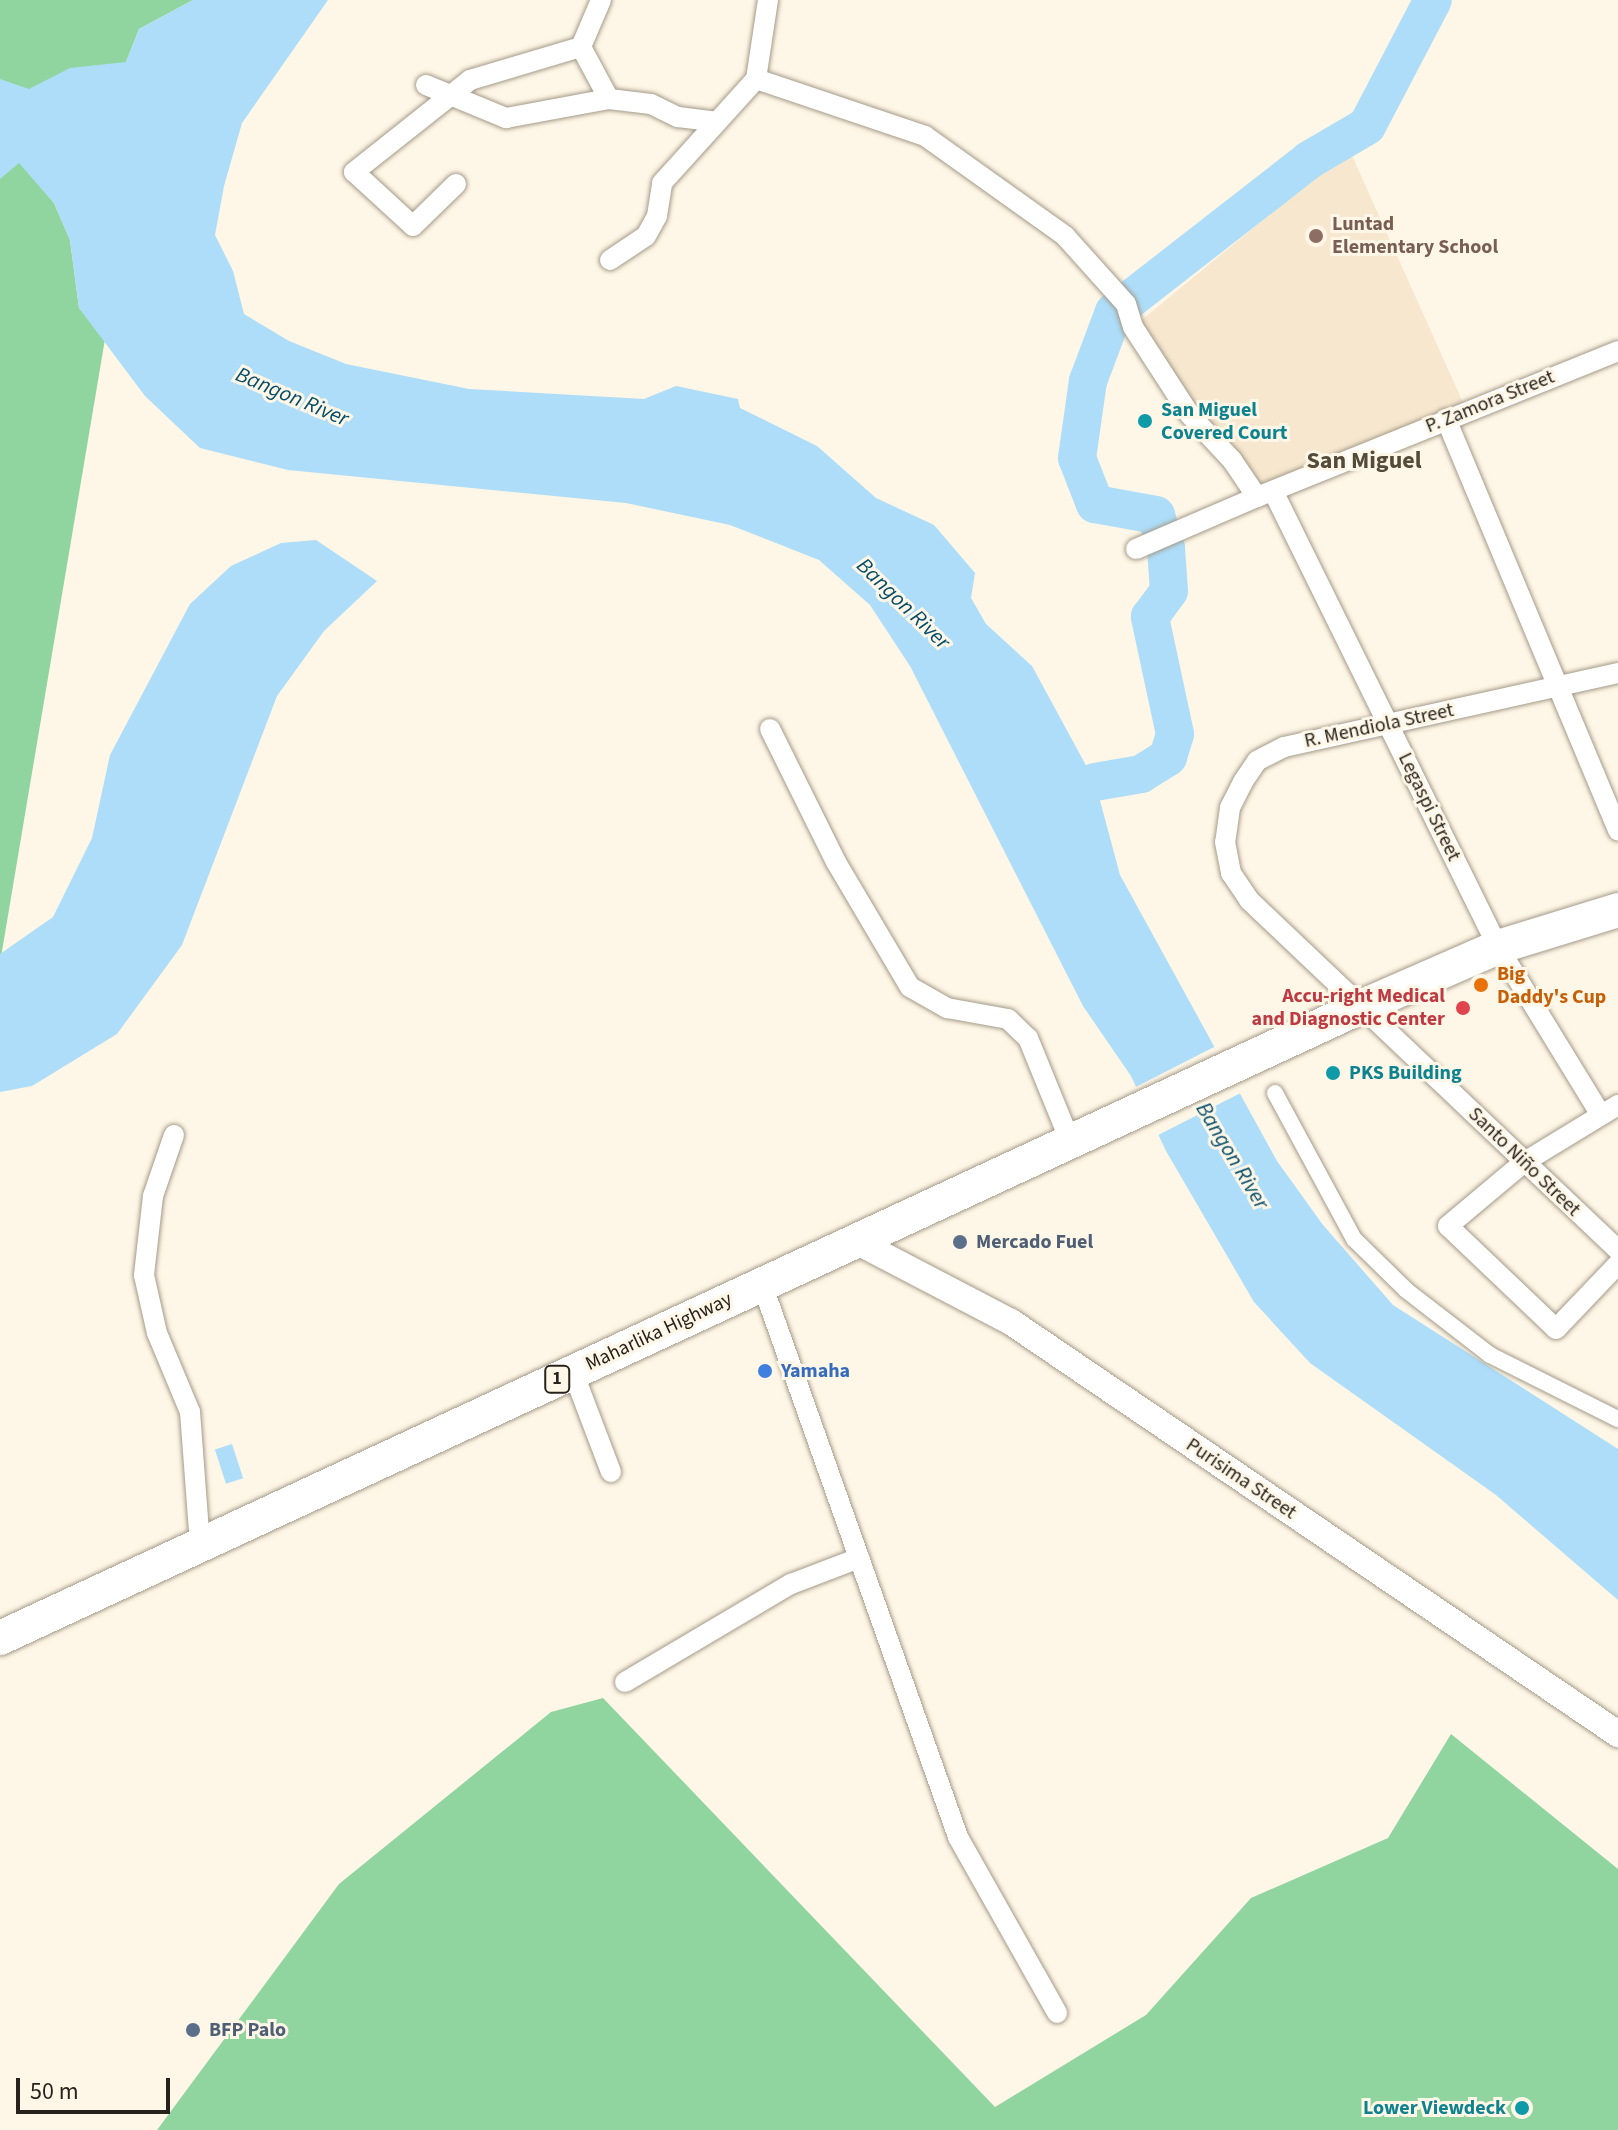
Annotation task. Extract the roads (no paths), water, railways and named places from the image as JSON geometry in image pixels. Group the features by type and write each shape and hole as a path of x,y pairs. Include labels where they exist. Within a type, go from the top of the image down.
{"highway":[{"name":"1","path":"1363,1006 1498,947 1618,910"},
{"name":"Maharlika Highway","path":"0,1638 1363,1006"}],"street":[{"path":"581,47 601,0"},
{"path":"610,260 646,236 657,216 662,183 756,79 768,0"},
{"path":"456,184 413,226 354,172 447,93 470,80 581,47"},
{"path":"581,47 609,99"},
{"name":"Legaspi Street","path":"756,79 925,136 1065,236 1126,304 1133,327 1190,415 1265,494 1387,724 1498,947 1609,1110"},
{"path":"426,85 506,118 609,99 651,104 678,117 716,122"},
{"name":"P. Zamora Street","path":"1136,549 1446,419 1618,351"},
{"path":"1446,419 1562,689 1618,830"},
{"name":"R. Mendiola Street","path":"1363,1006 1249,900 1231,873 1225,842 1230,808 1257,761 1284,747 1562,689 1618,673"},
{"path":"770,729 829,849 910,987 947,1008 1008,1019 1028,1038 1070,1141"},
{"name":"Santo Niño Street","path":"1363,1006 1523,1163 1618,1250"},
{"path":"1275,1093 1316,1177 1354,1239 1406,1290 1490,1355 1618,1419"},
{"path":"1609,1110 1523,1163 1448,1226 1556,1329 1618,1264"},
{"path":"174,1135 153,1196 144,1275 157,1333 190,1412 200,1546"},
{"name":"Purisima Street","path":"854,1240 1011,1322 1618,1734"},
{"path":"762,1284 958,1837 1057,2013"},
{"path":"573,1372 611,1472"},
{"path":"625,1682 791,1584 859,1558"}],"water":[{"name":"Bangon River","path":"193,0 328,0 242,123 224,186 215,235 233,271 244,314 289,341 346,364 469,389 644,399 676,386 738,399 740,408 817,446 876,498 934,525 975,573 971,598 986,624 1032,666 1095,782 1120,875 1277,1161 1323,1225 1393,1305 1618,1449 1618,1600 1496,1495 1310,1363 1254,1302 1166,1151 1131,1076 1083,1006 910,666 870,605 819,560 730,525 626,503 288,470 200,448 145,396 79,308 70,240 54,203 19,163 0,179 0,79 29,89 70,68 126,62 139,29"},
{"path":"316,540 377,581 324,631 277,696 182,945 117,1034 32,1086 0,1092 0,954 53,917 92,838 110,755 190,604 231,566 281,543"},
{"path":"232,1444 243,1478 226,1484 215,1450"}],"waterway":[{"path":"1095,782 1141,774 1168,757 1175,734 1150,617 1169,591 1166,548 1156,515 1095,504 1077,458 1088,381 1114,312 1309,160 1367,126 1433,0"}],"place":[{"name":"Luntad Elementary School","path":"1316,236"},
{"name":"San Miguel Covered Court","path":"1145,421"},
{"name":"Big Daddy's Cup","path":"1481,985"},
{"name":"Accu-right Medical and Diagnostic Center","path":"1463,1008"},
{"name":"PKS Building","path":"1333,1073"},
{"name":"Mercado Fuel","path":"960,1242"},
{"name":"Yamaha","path":"765,1371"},
{"name":"BFP Palo","path":"193,2030"},
{"name":"Lower Viewdeck","path":"1522,2108"}],"district":[{"name":"San Miguel","path":"1364,461"}]}
